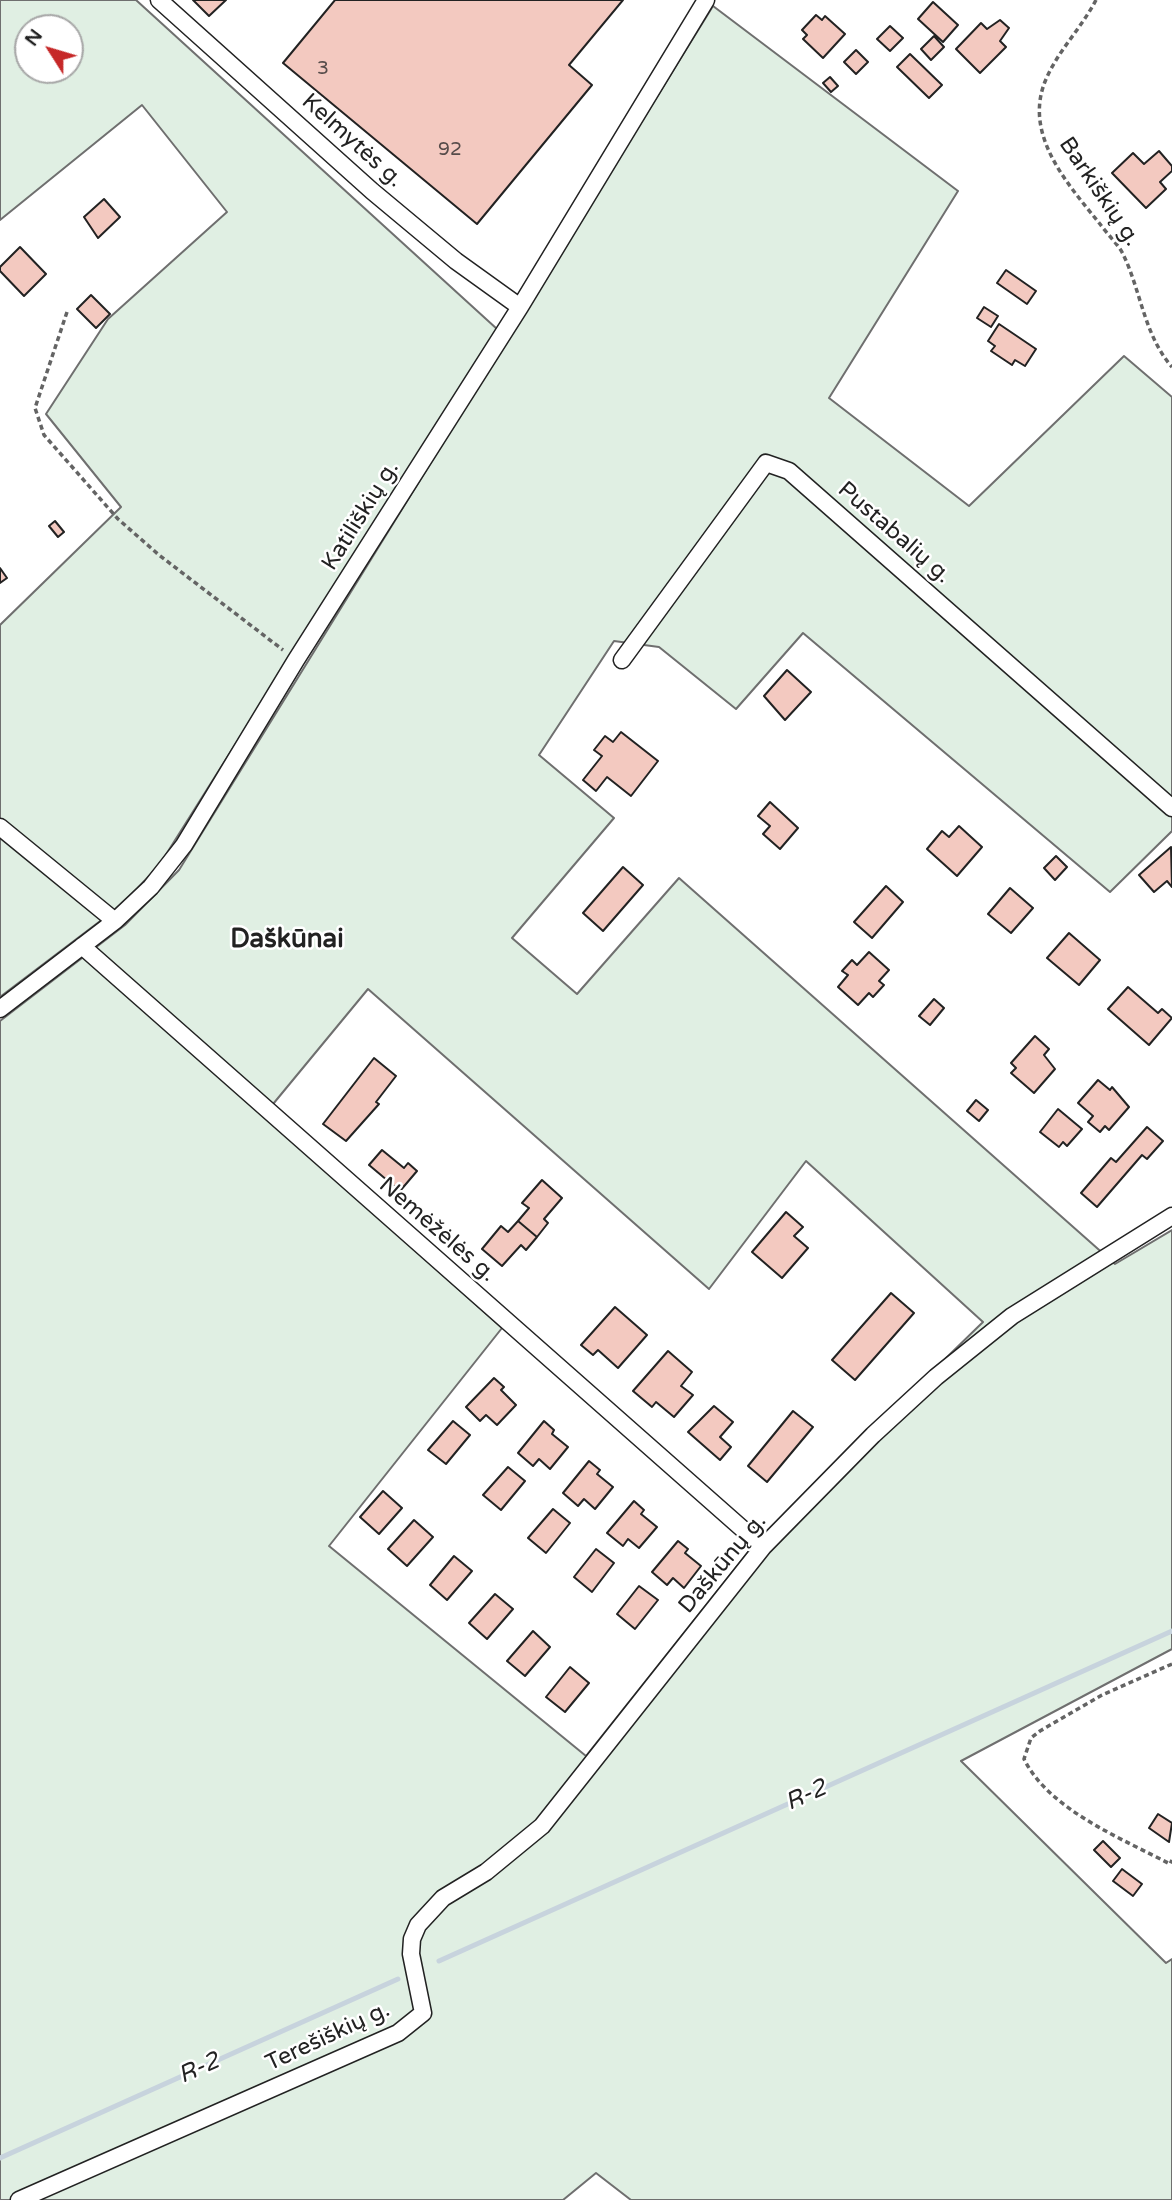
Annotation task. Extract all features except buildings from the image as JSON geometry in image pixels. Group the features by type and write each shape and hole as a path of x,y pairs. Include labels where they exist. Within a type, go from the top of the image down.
{"street":[{"name":"Kelmytės g.","path":"159,0 412,225 500,295 520,307"},
{"name":"Katiliškių g.","path":"0,1009 115,921 151,887 184,845 296,660 520,307 706,0"},
{"name":"Pustabalių g.","path":"621,660 766,463 789,471 1172,808"},
{"path":"0,827 115,921"},
{"name":"Nemėžėlės g.","path":"82,946 763,1547"},
{"name":"Daškūnų g.","path":"423,2014 411,1954 412,1939 418,1925 443,1899 486,1872 542,1826 763,1547 873,1435 936,1377 1012,1316 1172,1216"},
{"name":"Terešiškių g.","path":"19,2200 398,2033 423,2014"}],"path":[{"name":"Barkiškių g.","path":"1096,0 1086,21 1047,76 1038,107 1042,138 1068,183 1123,253 1150,330 1172,367"},
{"path":"67,312 35,408 44,435 128,528 296,660"},
{"path":"1172,1664 1102,1695 1040,1731 1031,1738 1024,1759 1038,1780 1091,1823 1170,1864 1172,1860"}],"green space":[{"path":"0,0 136,0 497,329 160,864 124,903 0,997 0,625 121,507 46,414 108,319 227,212 142,105 0,220"},
{"path":"713,6 958,191 829,398 969,506 1124,356 1172,397 1172,831 1110,892 803,633 736,709 659,647 614,641 539,755 614,818 512,938 577,994 679,878 1115,1264 1172,1230 1172,1649 961,1761 1166,1963 1172,1959 1172,2200 631,2200 596,2173 563,2200 0,2200 0,1021 125,925 179,870","holes":["368,989 709,1289 806,1161 983,1322 752,1547 586,1756 329,1546 502,1328 264,1115"]}],"waterway":[{"name":"R-2","path":"439,1961 1172,1631"},
{"name":"R-2","path":"0,2158 398,1979"}],"district":[{"name":"Daškūnai","path":"287,940"}]}
